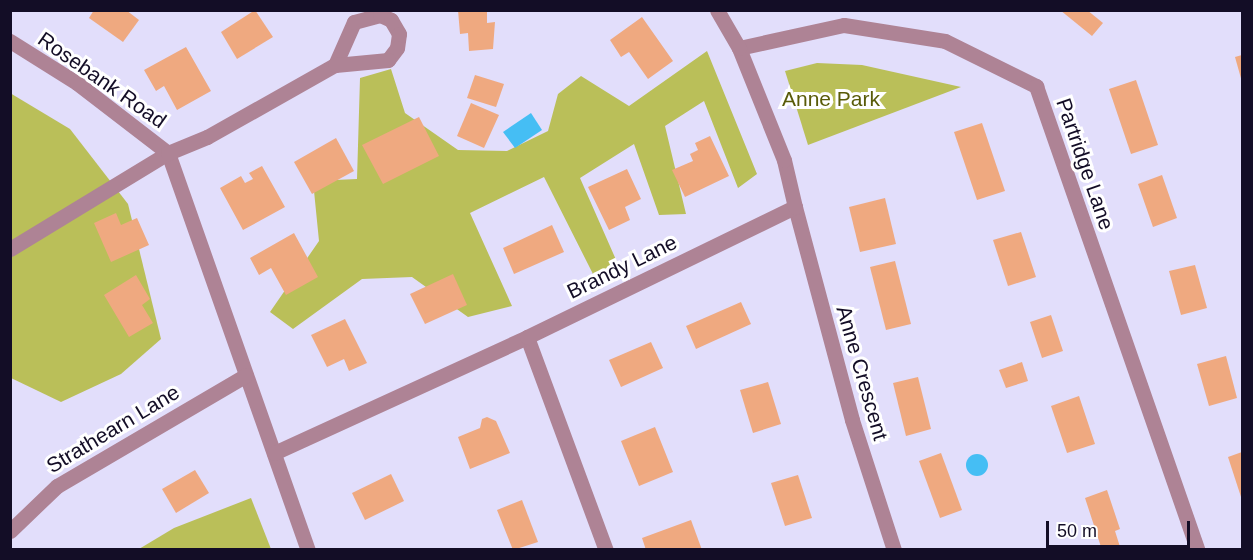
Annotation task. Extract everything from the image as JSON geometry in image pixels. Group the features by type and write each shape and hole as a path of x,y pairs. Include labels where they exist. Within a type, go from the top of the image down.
{"street":[{"path":"717,10 739,48 784,160 795,207"},
{"name":"Partridge Lane","path":"739,48 844,25 945,41 1036,86 1198,549"},
{"name":"Rosebank Road","path":"10,41 77,83 168,153"},
{"path":"10,249 168,153 207,138 335,65"},
{"path":"168,153 308,549"},
{"name":"Brandy Lane","path":"274,453 526,337 795,207"},
{"name":"Anne Crescent","path":"795,207 852,420 894,549"},
{"path":"526,337 606,549"},
{"name":"Strathearn Lane","path":"10,531 57,486 246,375"}],"green space":[{"path":"707,51 757,174 738,188 704,101 665,126 686,214 659,215 634,144 580,178 617,262 594,276 544,177 470,213 512,306 468,317 412,277 362,279 293,329 270,312 319,241 313,181 357,179 360,78 391,69 405,113 458,150 507,151 548,131 558,94 581,76 629,106"},
{"name":"Anne Park","path":"817,63 862,65 961,87 808,145 785,71"},
{"path":"10,93 70,129 128,204 161,339 121,374 61,402 11,378"},
{"path":"251,498 271,549 139,549 174,528"}],"water":[{"path":"531,113 542,130 515,148 503,132"},
{"path":"977,454 985,457 988,465 985,473 977,476 969,473 966,465 969,457"}],"building":[{"path":"94,10 126,10 139,20 123,42 89,18"},
{"path":"255,10 273,37 237,59 221,32"},
{"path":"458,10 487,10 487,23 495,22 493,49 469,51 468,33 460,34"},
{"path":"1060,10 1087,10 1103,23 1092,36"},
{"path":"642,17 673,61 648,79 629,52 621,57 610,40"},
{"path":"186,47 211,91 177,110 164,86 156,91 144,70"},
{"path":"1242,55 1242,82 1235,57"},
{"path":"475,75 504,84 496,107 467,98"},
{"path":"1136,80 1158,145 1131,154 1109,89"},
{"path":"471,103 499,115 484,148 457,136"},
{"path":"419,117 439,156 383,184 362,145"},
{"path":"982,123 1005,191 977,200 954,132"},
{"path":"710,136 729,176 685,197 672,170 693,161 690,154 698,150 695,143"},
{"path":"336,138 354,171 312,194 294,162"},
{"path":"262,166 285,207 243,230 220,188 241,176 245,183 253,179 249,173"},
{"path":"627,169 641,199 625,207 630,220 609,230 588,187"},
{"path":"1162,175 1177,218 1153,227 1138,184"},
{"path":"885,198 896,244 860,252 849,207"},
{"path":"116,213 121,225 137,218 149,245 111,262 94,223"},
{"path":"552,225 564,252 514,274 503,248"},
{"path":"1021,232 1036,277 1008,286 993,240"},
{"path":"294,233 318,277 286,295 271,268 259,275 250,258"},
{"path":"895,261 911,324 886,330 870,267"},
{"path":"1195,265 1207,308 1181,315 1169,271"},
{"path":"453,274 467,305 425,324 410,294"},
{"path":"136,275 150,299 142,305 153,323 129,337 104,295"},
{"path":"741,302 751,324 696,349 686,326"},
{"path":"1051,315 1063,351 1042,358 1030,322"},
{"path":"345,319 367,363 349,371 344,359 327,367 311,335"},
{"path":"651,342 663,368 621,387 609,360"},
{"path":"1226,356 1237,398 1209,406 1197,364"},
{"path":"1022,362 1028,381 1006,388 999,370"},
{"path":"918,377 931,429 906,436 893,383"},
{"path":"768,382 781,424 753,433 740,390"},
{"path":"1079,396 1095,444 1067,453 1051,406"},
{"path":"487,417 496,421 510,453 470,469 458,437 480,428 482,419"},
{"path":"655,427 673,472 639,486 621,441"},
{"path":"1242,452 1242,500 1228,457"},
{"path":"941,453 962,510 940,518 919,461"},
{"path":"195,470 209,493 176,513 162,489"},
{"path":"391,474 404,501 365,520 352,493"},
{"path":"798,475 812,518 785,526 771,483"},
{"path":"1107,490 1120,529 1115,531 1121,550 1102,550 1085,498"},
{"path":"522,500 538,542 513,550 497,510"},
{"path":"691,520 702,550 646,550 642,538"}]}
